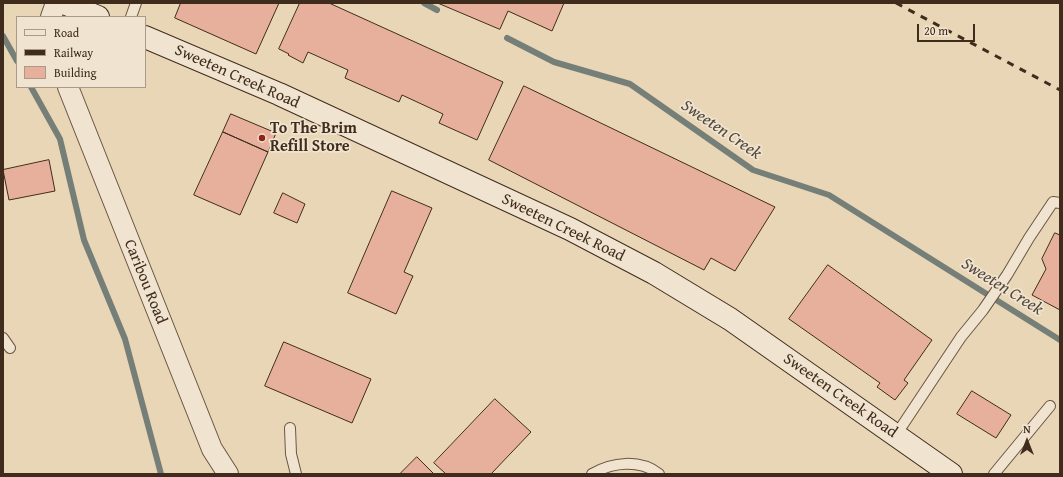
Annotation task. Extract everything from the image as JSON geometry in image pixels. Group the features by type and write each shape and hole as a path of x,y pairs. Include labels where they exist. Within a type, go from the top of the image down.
{"main road":[{"path":"64,3 96,16"},
{"name":"Sweeten Creek Road","path":"146,36 279,94 563,225 654,273 730,319 951,474"}],"street":[{"path":"51,16 56,3"},
{"name":"Caribou Road","path":"68,88 212,449 228,474"}],"lane":[{"path":"130,16 136,3"},
{"path":"896,435 962,337 1007,275 1053,202 1060,203"},
{"path":"3,338 10,348"},
{"path":"994,474 1050,406"},
{"path":"290,428 291,454 296,474"},
{"path":"592,474 611,466 632,464 652,469 659,474"}],"building":[{"path":"181,3 279,3 256,54 175,18"},
{"path":"300,3 329,3 503,82 477,140 439,123 443,114 402,95 399,102 345,78 348,70 308,52 303,63 279,49"},
{"path":"438,3 564,3 552,31 508,11 500,29"},
{"path":"524,86 775,207 735,271 711,258 704,270 489,160"},
{"path":"231,114 276,133 268,152 223,132"},
{"path":"223,132 268,152 240,215 194,195"},
{"path":"49,160 55,191 9,200 3,170"},
{"path":"392,191 432,208 404,272 413,276 396,314 348,293"},
{"path":"283,193 305,204 297,223 274,213"},
{"path":"1055,233 1060,235 1060,310 1032,295 1046,269 1042,259"},
{"path":"828,265 932,340 904,380 908,383 895,400 877,387 880,383 789,319"},
{"path":"284,342 371,379 352,423 265,386"},
{"path":"972,391 1011,415 996,438 957,414"},
{"path":"495,399 531,432 491,474 446,474 434,463"},
{"path":"417,457 434,474 400,474"}],"waterway":[{"name":"Sweeten Creek","path":"424,3 437,10"},
{"path":"3,36 16,59"},
{"name":"Sweeten Creek","path":"507,38 554,62 630,84 753,170 829,195 1060,340"},
{"path":"32,88 60,139 84,240 125,339 161,474"}],"railway":[{"path":"896,3 1060,90"}],"place":[{"name":"To The Brim Refill Store","path":"262,138"}]}
